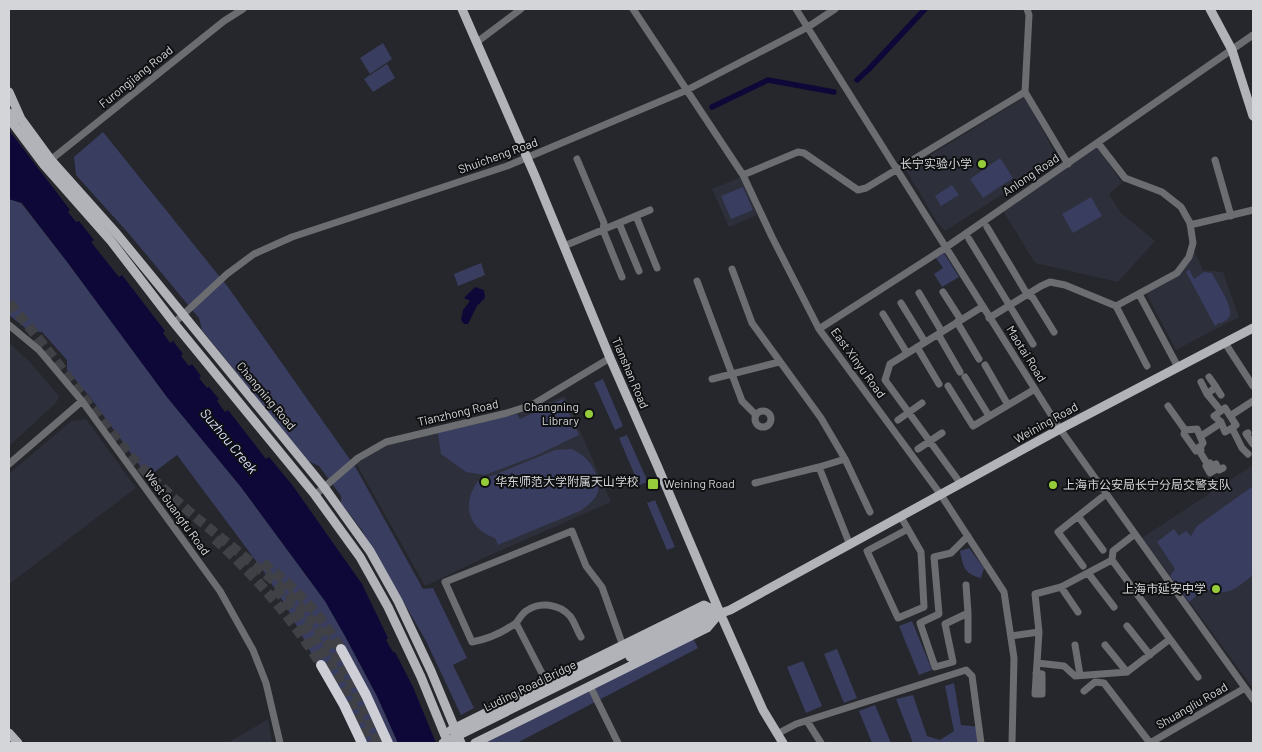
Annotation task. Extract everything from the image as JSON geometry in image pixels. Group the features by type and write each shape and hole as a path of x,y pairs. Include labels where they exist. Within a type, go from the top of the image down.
{"highway":[{"path":"341,649 366,695 388,743"},
{"path":"322,665 362,743"}],"main road":[{"name":"Tianshan Road","path":"462,9 720,613 763,710 783,743"},
{"path":"1210,9 1232,50 1253,116"},
{"name":"Changning Road","path":"9,92 21,120 48,162 111,240 174,323 315,494 360,557 388,607 421,677 448,743"},
{"name":"Changning Road","path":"9,113 14,124 48,162 118,234 324,487 370,551 398,601 431,671 460,743"},
{"name":"Weining Road","path":"444,733 546,683 627,652 707,612 720,613 730,610 1060,429 1253,328"},
{"name":"Weining Road","path":"475,743 707,628 720,613"},
{"name":"Luding Road Bridge","path":"443,743 627,652"},
{"name":"Luding Road Bridge","path":"456,743 627,652"},
{"path":"9,733 18,743"}],"street":[{"name":"Furongjiang Road","path":"48,162 224,21 243,9"},
{"path":"477,42 521,9"},
{"name":"East Xinyu Road","path":"632,9 743,175 819,329 941,495 1004,592 1014,658 1012,743"},
{"name":"Maotai Road","path":"796,9 1060,429 1253,700"},
{"name":"Shuicheng Road","path":"174,323 227,274 254,254 292,237 508,166 687,90 808,28 835,9"},
{"path":"1027,9 1029,15 1025,92 1068,164"},
{"name":"Anlong Road","path":"819,329 945,248 1253,35"},
{"path":"743,175 798,152 804,154 858,190 866,188 1025,92"},
{"path":"1098,143 1125,178 1162,192 1181,207 1190,225 1193,242 1184,265 1177,273 1116,306"},
{"path":"577,159 604,224 603,230 622,277"},
{"path":"1215,160 1231,216"},
{"path":"564,246 650,210"},
{"path":"1190,225 1253,210"},
{"path":"636,216 657,268"},
{"path":"619,223 639,271"},
{"path":"987,227 1027,294 1033,298 1054,332"},
{"path":"969,239 1033,344"},
{"path":"732,269 752,323 821,418 845,459 870,512"},
{"path":"697,280 742,402 756,415"},
{"path":"989,318 1041,286 1050,282 1065,284 1116,306 1147,366"},
{"path":"943,292 979,359"},
{"path":"919,293 963,375 989,416"},
{"path":"1139,294 1178,367"},
{"path":"901,303 925,342"},
{"path":"962,484 885,380 890,364 982,307"},
{"path":"883,314 907,354"},
{"name":"West Guangfu Road","path":"9,325 39,350 82,401 220,591 254,650 266,683 280,743"},
{"path":"1225,343 1253,386"},
{"path":"918,347 939,384"},
{"name":"Tianzhong Road","path":"315,494 358,458 386,442 507,413 532,405 610,358"},
{"path":"712,379 779,362"},
{"path":"985,365 1008,405"},
{"path":"1209,377 1221,395"},
{"path":"1201,382 1206,394 1221,411"},
{"path":"948,386 973,426 1035,389"},
{"path":"1206,394 1216,387"},
{"path":"9,464 82,401"},
{"path":"1230,416 1253,401"},
{"path":"898,420 922,403"},
{"path":"1168,406 1210,465 1216,464 1219,470 1223,468"},
{"path":"1225,408 1236,425 1225,432 1221,423 1214,416 1221,411 1225,408"},
{"path":"1202,436 1221,423"},
{"path":"1232,428 1242,448 1248,454"},
{"path":"1187,432 1197,430 1202,436 1203,443 1198,450"},
{"path":"918,449 942,433"},
{"path":"1242,448 1252,443 1246,434 1248,434"},
{"path":"755,484 845,459"},
{"path":"819,467 850,545"},
{"path":"1083,566 1058,532 1106,494"},
{"path":"1078,516 1103,550"},
{"path":"901,517 908,529 921,552 924,607 898,618 867,552 908,529"},
{"path":"581,637 570,617 560,608 547,604 534,606 505,631 489,639 472,642 444,582 572,531 586,566 602,587 627,652"},
{"path":"1135,534 1113,550 1112,560 1198,677"},
{"path":"938,614 920,623 935,667 952,662 945,624 938,614 934,557 951,553 968,536"},
{"path":"1036,673 1039,632 1035,594 1060,588 1112,560"},
{"path":"1088,573 1114,607"},
{"path":"966,585 968,640"},
{"path":"1060,588 1078,612"},
{"path":"945,624 968,613"},
{"path":"516,623 546,683"},
{"path":"1126,626 1150,655"},
{"path":"1011,636 1039,632"},
{"path":"1037,663 1064,666 1075,676 1127,672 1170,639"},
{"path":"1105,644 1127,672"},
{"path":"1075,645 1080,676"},
{"path":"778,734 796,724 966,670 972,676 981,743"},
{"path":"1084,691 1094,682 1104,683 1150,743"},
{"path":"590,686 618,743"},
{"name":"Shuangliu Road","path":"1150,743 1245,688"},
{"path":"807,722 821,743"}],"shaded area":[{"path":"383,43 392,59 370,74 360,58"},
{"path":"387,64 395,78 373,92 364,79"},
{"name":"长宁实验小学","path":"1025,97 1058,159 945,231 937,222 906,170"},
{"path":"103,132 228,287 356,468 423,589 433,588 467,658 453,665 474,708 461,715 426,641 361,529 341,503 341,496 319,466 308,461 202,330 199,318 130,235 76,175 74,157"},
{"path":"1097,146 1122,183 1109,194 1121,213 1155,241 1118,282 1035,263 1003,211"},
{"path":"1000,158 1013,178 983,198 970,179"},
{"path":"741,177 757,215 729,227 712,189"},
{"path":"952,185 959,195 941,206 935,196"},
{"path":"743,187 753,210 731,219 721,196"},
{"path":"1091,197 1102,216 1073,233 1062,214"},
{"path":"9,199 21,203 167,397 241,487 325,601 377,696 398,743 359,743 286,606 262,569 177,455 148,477 90,397 67,370 67,360 42,332 29,331 9,315"},
{"path":"1194,250 1203,270 1223,272 1239,317 1176,350 1146,293 1172,279"},
{"path":"944,253 959,277 942,287 934,274 943,268 936,258"},
{"path":"481,263 485,275 458,286 454,274"},
{"path":"1189,269 1194,279 1204,272 1212,273 1229,306 1230,315 1227,320 1217,323 1215,326 1186,272"},
{"path":"9,343 29,361 59,396 56,403 9,446"},
{"path":"603,379 623,426 615,430 594,383"},
{"name":"华东师范大学附属天山学校","path":"565,396 611,502 425,586 356,463 383,445 517,414"},
{"path":"563,399 579,435 535,456 485,475 466,472 441,454 438,433 517,414 520,419"},
{"path":"86,419 136,488 9,584 9,474 71,421"},
{"path":"627,435 648,482 639,485 619,438"},
{"path":"572,449 589,462 596,475 599,487 592,502 580,511 498,545 495,538 479,529 473,522 469,507 472,491 477,482 555,450"},
{"name":"上海市延安中学","path":"1253,465 1253,688 1142,538"},
{"path":"1253,486 1253,575 1226,592 1205,589 1189,602 1170,576 1175,569 1157,542 1174,529 1179,536 1186,531 1191,536 1197,526"},
{"path":"655,500 675,547 667,550 647,503"},
{"path":"969,548 984,568 981,578 968,572 963,565 960,551"},
{"path":"912,621 932,670 919,675 899,626"},
{"path":"693,638 698,648 517,743 484,743"},
{"path":"837,649 857,698 844,703 824,654"},
{"path":"803,661 822,706 806,713 787,667"},
{"path":"954,683 961,725 981,727 984,743 913,743 896,699 913,695 927,736 940,740 954,731 945,686"},
{"path":"875,705 891,743 872,743 859,711"},
{"path":"268,719 272,743 228,743"}],"water":[{"name":"Suzhou Creek","path":"9,130 70,210 68,212 76,222 79,221 94,240 91,242 119,277 122,275 165,331 163,333 170,343 173,341 183,354 181,356 189,366 192,364 201,376 199,378 219,399 217,401 225,412 228,410 266,459 269,457 293,486 362,584 388,638 386,640 393,652 395,652 413,687 436,743 398,743 377,696 325,601 241,487 167,397 22,203 9,199"},
{"path":"475,287 484,290 485,298 477,306 468,324 464,324 461,320 463,310 470,301 464,298"}],"waterway":[{"path":"857,80 925,9"},
{"path":"712,107 768,80 834,92"}],"tunnel":[{"path":"9,303 114,436 147,473 183,507 279,585 312,621 349,679 379,743"},
{"path":"215,539 286,615 321,665"},
{"path":"263,563 306,602 325,624 341,649"},
{"path":"275,589 305,624 330,662 351,702 369,743"}],"place":[{"name":"长宁实验小学","path":"982,164"},
{"name":"Changning Library","path":"589,414"},
{"name":"华东师范大学附属天山学校","path":"485,482"},
{"name":"Weining Road","path":"653,484"},
{"name":"上海市公安局长宁分局交警支队","path":"1053,485"},
{"name":"上海市延安中学","path":"1216,589"}]}
